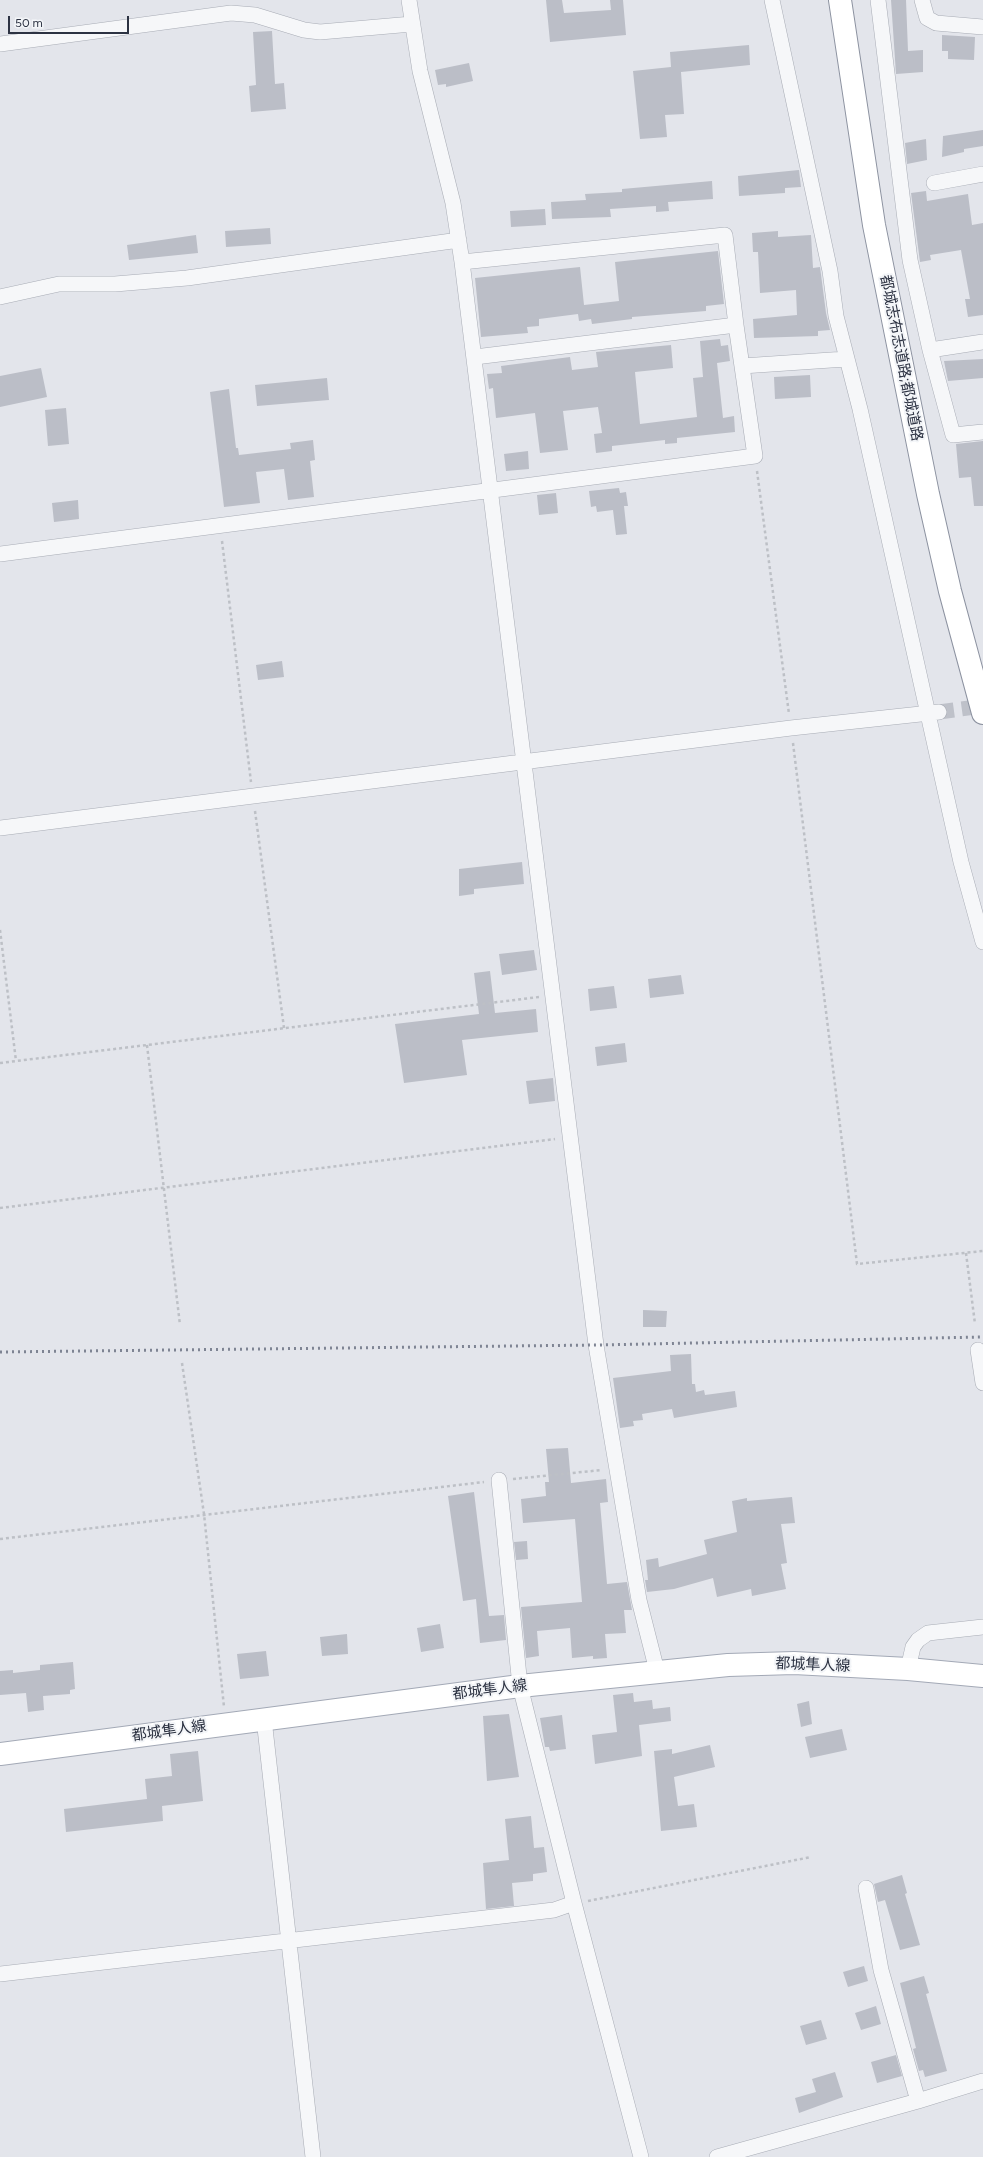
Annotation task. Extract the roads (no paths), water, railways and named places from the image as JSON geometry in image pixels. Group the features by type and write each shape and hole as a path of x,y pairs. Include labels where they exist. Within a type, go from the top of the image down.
{"main road":[{"name":"都城志布志道路;都城道路","path":"840,0 874,225 928,494 950,591 983,713"},
{"path":"950,591 983,676"},
{"name":"都城隼人線","path":"0,1754 520,1686 728,1665 794,1663 908,1669 983,1676"}],"street":[{"path":"409,0 420,71 453,203 459,240 596,1344 639,1600 657,1671"},
{"path":"772,0 830,270 836,316 933,712 961,862 983,942"},
{"path":"878,0 910,260 930,350 953,435 983,432"},
{"path":"922,0 927,18 936,23 983,27"},
{"path":"0,44 231,13 255,15 304,30 320,32 412,24"},
{"path":"934,183 983,174"},
{"path":"0,554 755,456 736,325 725,235 462,262"},
{"path":"0,297 59,284 115,284 187,278 459,240"},
{"path":"474,357 736,325"},
{"path":"930,350 983,342"},
{"path":"742,366 846,359"},
{"path":"0,828 524,763 791,728 933,712"},
{"path":"978,1350 983,1383"},
{"path":"499,1480 520,1686 574,1903 641,2157"},
{"path":"908,1669 913,1647 918,1640 928,1633 983,1627"},
{"path":"264,1719 312,2157"},
{"path":"866,1888 881,1970 918,2101"},
{"path":"0,1974 554,1910 574,1903"},
{"path":"717,2157 918,2101 983,2081"}],"tunnel":[{"path":"939,712 983,706"}],"railway":[{"path":"0,1352 596,1345 983,1337"}]}
